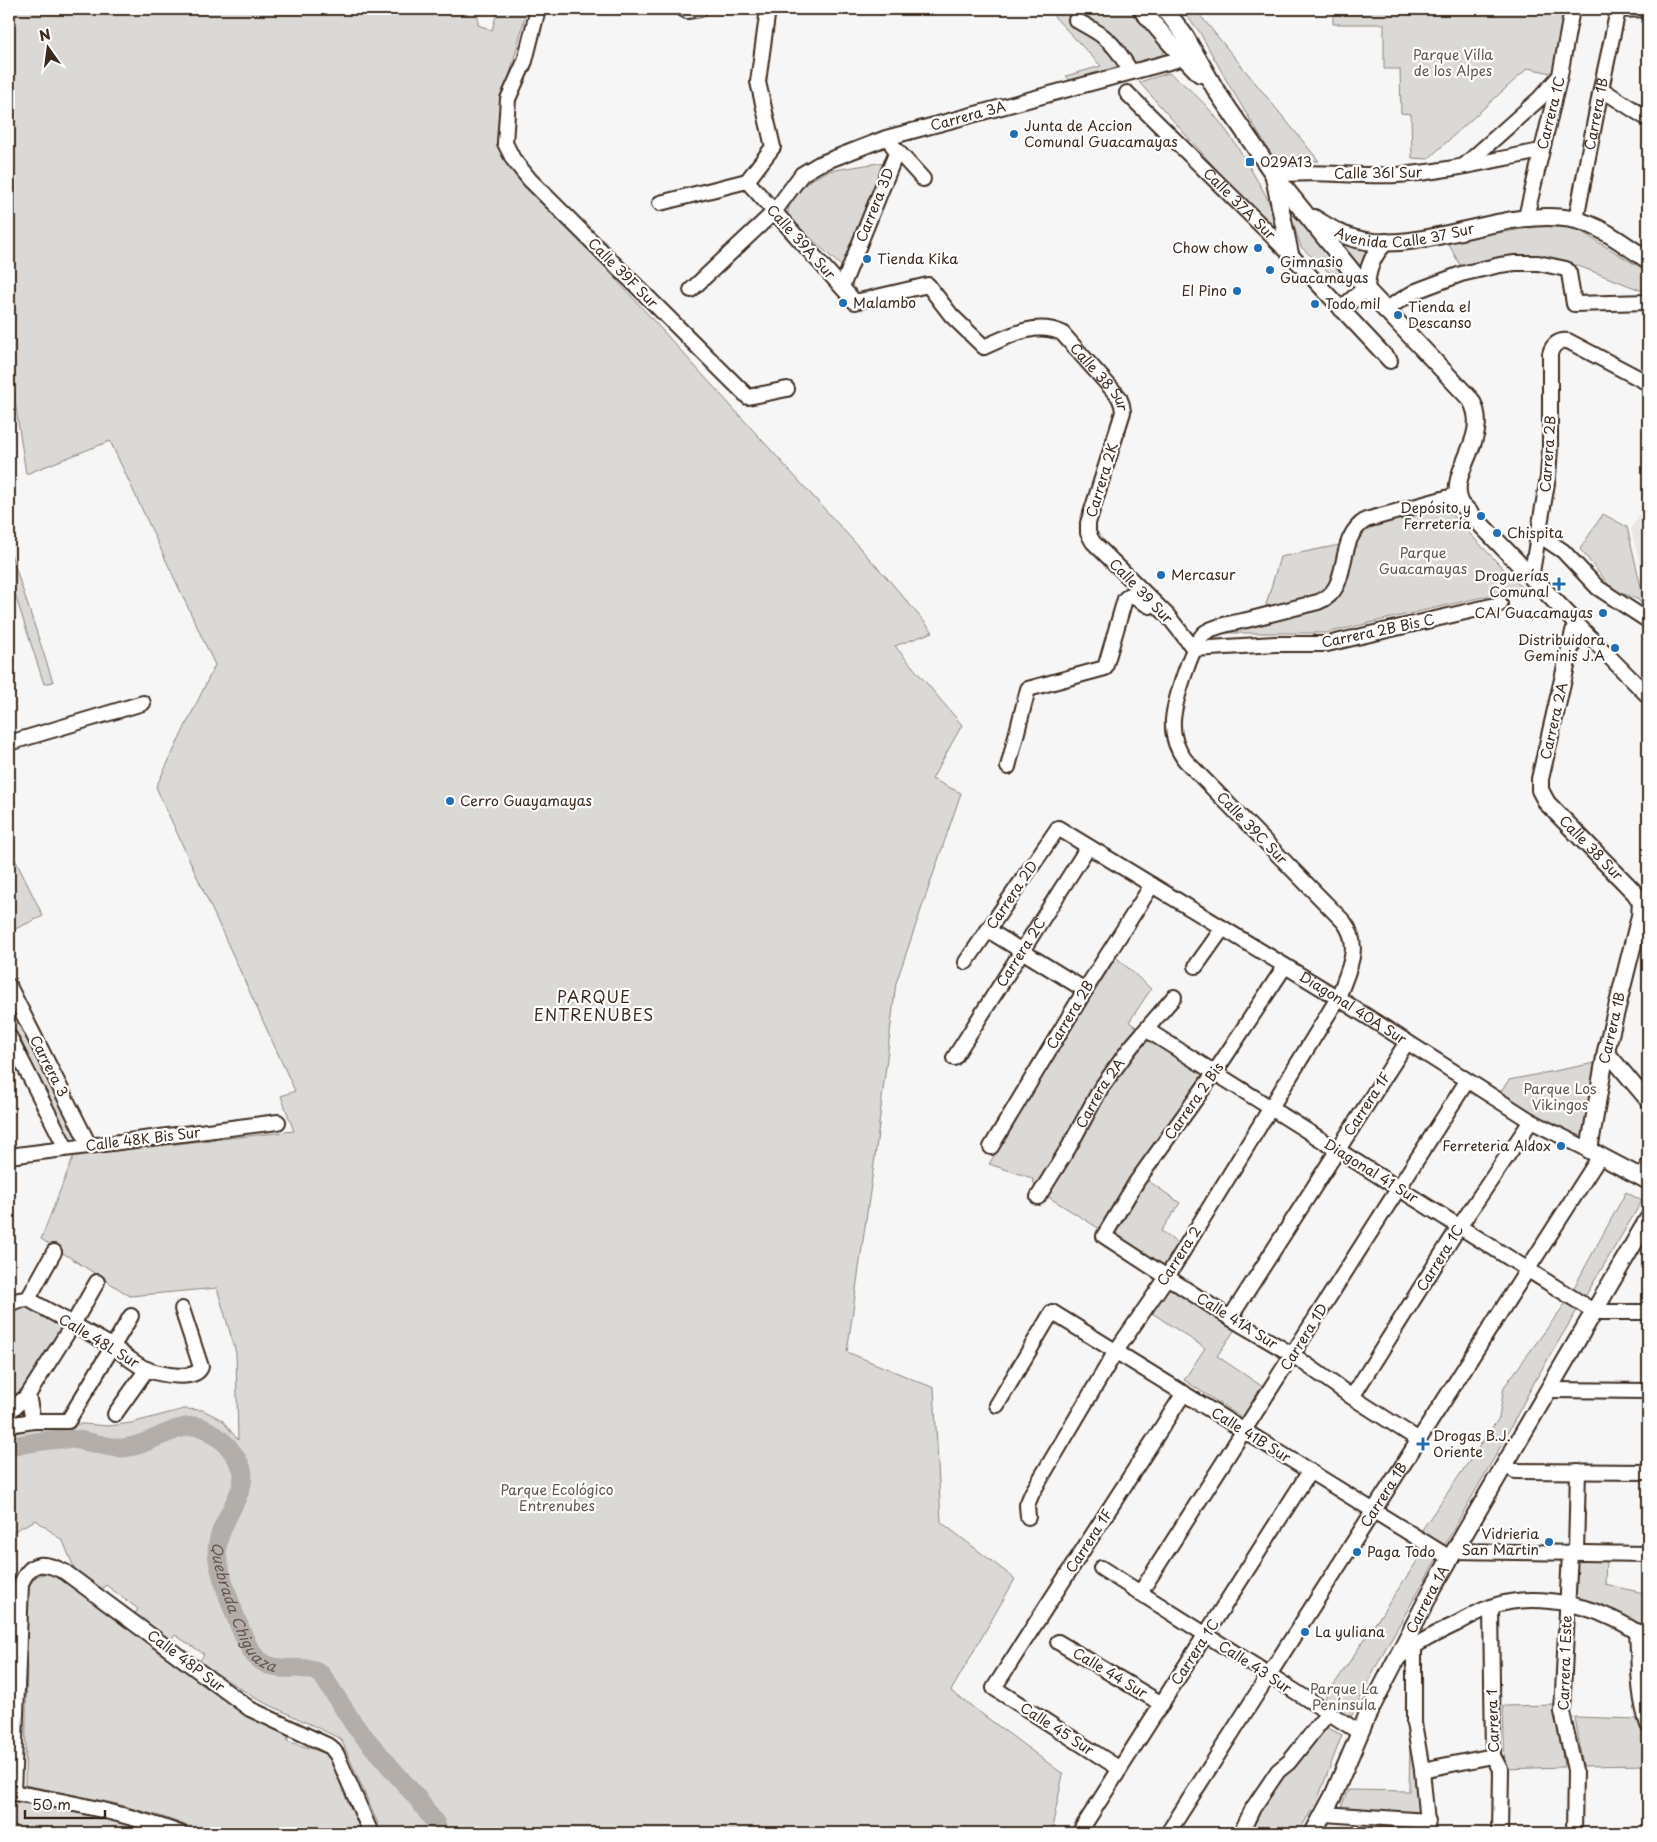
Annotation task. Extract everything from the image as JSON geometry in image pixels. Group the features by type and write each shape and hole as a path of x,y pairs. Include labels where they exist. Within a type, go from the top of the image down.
{"main road":[{"path":"1141,9 1217,92"},
{"path":"1165,9 1185,36 1217,92"},
{"name":"Avenida Calle 37 Sur","path":"1217,92 1274,175 1306,214 1344,235 1358,239 1386,242 1411,240 1526,217 1554,216 1595,226 1648,260"},
{"path":"1274,175 1290,254"},
{"path":"1306,214 1384,310 1471,400 1476,409 1477,427 1458,484 1457,495 1461,504 1468,514 1576,623"},
{"path":"1342,309 1366,288 1368,271 1373,256 1386,242"},
{"name":"Carrera 2A","path":"1540,790 1540,779 1576,623"},
{"name":"Calle 38 Sur","path":"1540,790 1547,803 1636,893 1641,902 1641,907"},
{"name":"Carrera 1B","path":"1595,1153 1606,1051 1641,907"},
{"name":"Diagonal 40A Sur","path":"1595,1153 1647,1175"},
{"name":"Carrera 1A","path":"1313,1833 1324,1814 1359,1732 1452,1554 1646,1226"}],"street":[{"name":"Calle 39F Sur","path":"537,9 525,61 508,99 505,142 513,160 530,180 748,398 788,389"},
{"path":"683,9 686,11 700,9"},
{"path":"660,202 747,181 774,147 758,82 768,9"},
{"name":"Carrera 1C","path":"1526,217 1560,75 1572,9"},
{"path":"1618,10 1648,9"},
{"name":"Carrera 1B","path":"1576,220 1618,10"},
{"path":"1076,20 1108,41 1116,49 1131,72"},
{"name":"Carrera 3A","path":"691,290 774,212 802,174 838,155 886,138 1184,58"},
{"path":"1465,165 1539,99 1560,75"},
{"path":"1601,89 1648,119"},
{"name":"Calle 37A Sur","path":"1127,93 1290,254 1390,361"},
{"path":"886,138 923,179"},
{"name":"Carrera 3D","path":"842,288 896,151"},
{"name":"Calle 36I Sur","path":"1274,175 1304,173 1398,175 1424,173 1541,151"},
{"name":"Calle 39A Sur","path":"747,181 855,302 928,285 951,315 984,347 1032,328 1052,329 1062,333"},
{"path":"1384,310 1416,291 1461,274 1514,262 1538,263 1566,269 1574,304 1648,302"},
{"name":"Calle 38 Sur","path":"1062,333 1119,397 1123,408 1119,427"},
{"name":"Carrera 2B","path":"1532,578 1547,488 1550,447 1550,354 1556,344 1568,341 1648,383"},
{"name":"Carrera 2K","path":"1088,533 1092,510 1119,427"},
{"path":"1194,649 1200,636 1215,628 1318,602 1331,595 1339,582 1348,540 1358,525 1366,520 1457,495"},
{"name":"Calle 39 Sur","path":"1088,533 1093,542 1155,603 1194,649"},
{"path":"1539,535 1563,551 1598,588 1647,620"},
{"path":"1008,767 1028,689 1105,668 1125,599 1130,595 1149,606 1155,603"},
{"name":"Carrera 2B Bis C","path":"1194,649 1275,644 1326,644 1500,604"},
{"path":"1576,623 1648,696"},
{"name":"Calle 39C Sur","path":"1194,649 1182,682 1173,720 1174,739 1177,748 1185,760 1348,927 1354,941 1354,951 1338,998"},
{"path":"9,743 143,703"},
{"name":"Diagonal 40A Sur","path":"1058,828 1338,998 1531,1121 1595,1153"},
{"name":"Carrera 2D","path":"966,962 1058,828"},
{"name":"Carrera 2C","path":"954,1058 1088,847"},
{"name":"Carrera 2B","path":"991,1147 1085,990 1152,885"},
{"path":"1196,966 1223,928"},
{"path":"988,930 1085,990"},
{"name":"Carrera 2 Bis","path":"1104,1236 1137,1181 1215,1072 1285,966"},
{"name":"Carrera 3","path":"9,986 89,1146"},
{"name":"Carrera 2A","path":"1038,1197 1101,1088 1130,1048 1174,997"},
{"name":"Carrera 2","path":"1028,1517 1027,1506 1032,1493 1116,1351 1167,1277 1338,998"},
{"name":"Diagonal 41 Sur","path":"1147,1030 1595,1312"},
{"name":"Carrera 3","path":"9,1036 66,1148"},
{"name":"Carrera 1F","path":"1230,1318 1407,1042"},
{"path":"1606,1051 1648,1101"},
{"name":"Carrera 1D","path":"1140,1593 1468,1081"},
{"name":"Carrera 1C","path":"1352,1397 1460,1227 1531,1121"},
{"name":"Calle 48K Bis Sur","path":"9,1156 278,1122"},
{"name":"Carrera 1B","path":"1168,1833 1419,1440 1526,1269 1595,1153"},
{"name":"Calle 41A Sur","path":"1104,1236 1230,1318 1293,1355 1352,1397 1419,1440"},
{"path":"9,1304 28,1299 54,1252"},
{"path":"9,1412 28,1396 97,1282"},
{"name":"Calle 48L Sur","path":"28,1299 113,1347 147,1369 168,1375 194,1375 199,1373 201,1367 182,1310"},
{"name":"Calle 41B Sur","path":"997,1405 1052,1312 1374,1510 1452,1554"},
{"path":"1595,1312 1648,1312"},
{"path":"9,1424 68,1420 131,1316"},
{"path":"115,1414 147,1369"},
{"path":"1550,1390 1648,1391"},
{"name":"Carrera 1F","path":"994,1688 1184,1393"},
{"path":"28,1396 33,1421"},
{"name":"Carrera 1C","path":"1080,1833 1310,1471"},
{"path":"1515,1471 1648,1472"},
{"name":"Carrera 1 Este","path":"1574,1833 1575,1770 1562,1712 1567,1603 1573,1552 1578,1471"},
{"path":"1452,1554 1573,1552 1648,1554"},
{"name":"Calle 48P Sur","path":"11,1793 22,1584 25,1574 37,1565 44,1564 65,1572 250,1709 326,1743 337,1755 371,1833"},
{"name":"Calle 43 Sur","path":"1101,1568 1359,1732"},
{"path":"1395,1661 1414,1645 1491,1607 1523,1601 1567,1603 1600,1613 1643,1636 1641,1697 1648,1726"},
{"name":"Carrera 1","path":"1491,1607 1493,1756 1501,1771 1500,1833"},
{"name":"Calle 44 Sur","path":"1058,1642 1162,1704"},
{"path":"1324,1814 1428,1827 1422,1770 1414,1723 1414,1645"},
{"name":"Calle 45 Sur","path":"994,1688 1120,1769"},
{"path":"1241,1833 1253,1808 1278,1771 1289,1762 1328,1713"},
{"path":"1422,1770 1493,1756"},
{"path":"11,1793 62,1800 156,1824 180,1833"}],"shaded area":[{"path":"1648,499 1648,595 1631,529"}],"green space":[{"name":"Parque Ecológico Entrenubes","path":"9,9 478,9 478,25 492,30 498,9 515,9 526,13 499,116 499,135 506,158 888,579 933,632 895,646 962,725 932,779 961,793 896,983 875,1157 847,1352 934,1388 941,1522 1015,1579 951,1691 1063,1774 1051,1833 382,1833 341,1739 255,1698 199,1662 204,1654 175,1635 170,1641 134,1615 138,1609 106,1585 101,1590 75,1570 63,1541 36,1520 14,1531 9,1598 9,1309 24,1307 37,1311 62,1328 22,1389 27,1425 83,1424 109,1426 131,1423 184,1409 203,1410 222,1420 238,1440 236,1353 217,1288 130,1296 41,1239 74,1155 294,1131 281,1096 295,1091 156,787 215,665 110,441 26,474 9,372"},
{"path":"1047,9 1132,9 1158,38 1164,51 1160,57 1147,62 1071,81 1066,76 1101,66"},
{"path":"1181,9 1195,9 1319,161 1276,162 1229,85 1199,31"},
{"name":"Parque Villa de los Alpes","path":"1333,9 1573,9 1560,75 1528,68 1428,159 1412,158 1411,114 1401,113 1400,69 1384,69 1384,24 1333,24"},
{"path":"1169,73 1183,83 1218,119 1246,160 1264,191 1275,220 1269,221 1248,205 1139,82"},
{"path":"885,162 862,217 864,219 858,226 842,267 787,216 790,201 809,181 828,171"},
{"path":"1293,215 1322,247 1346,281 1342,284 1301,247 1291,217"},
{"path":"1542,226 1575,228 1648,272 1648,293 1576,265 1520,257 1461,267 1447,241"},
{"path":"1333,242 1366,249 1361,269"},
{"name":"Parque Guacamayas","path":"1444,507 1522,588 1326,633 1222,633 1261,622 1280,557 1354,542 1361,527"},
{"path":"1603,514 1627,527 1648,617 1639,600 1619,592 1608,584 1580,549"},
{"path":"9,548 53,682 44,684 9,576"},
{"path":"9,847 43,916 9,932"},
{"path":"1116,957 1151,989 1129,1022 1203,1073 1140,1175 1180,1203 1161,1231 1181,1246 1163,1268 1037,1190 1032,1178 989,1164"},
{"path":"9,1000 77,1135 66,1139 9,1024"},
{"name":"Parque Los Vikingos","path":"1595,1063 1582,1140 1498,1095 1509,1080"},
{"name":"Parque La Península","path":"1626,1192 1642,1201 1536,1379 1497,1453 1383,1653 1351,1717 1321,1704 1430,1542 1419,1534 1499,1418 1504,1387 1565,1304"},
{"path":"1171,1285 1236,1328 1217,1356 1263,1387 1242,1418 1184,1380 1205,1348 1152,1313"},
{"path":"1573,1558 1606,1559 1605,1584 1643,1593 1648,1598 1648,1633 1571,1599"},
{"path":"47,1573 64,1579 227,1700 290,1733 287,1741 328,1754 362,1833 207,1833 160,1816 113,1803 25,1785 28,1586 37,1576"},
{"path":"1556,1705 1564,1767 1505,1769 1503,1706"},
{"path":"1575,1717 1638,1719 1648,1742 1648,1765 1583,1766"},
{"name":"Parque La Península","path":"1322,1725 1342,1735 1317,1801 1298,1833 1246,1833 1265,1798"},
{"path":"1410,1746 1415,1746 1421,1815 1339,1812 1348,1790 1409,1791"},
{"path":"9,1801 102,1816 161,1833 9,1833"}],"waterway":[{"name":"Quebrada Chiguaza","path":"9,1446 72,1439 121,1448 140,1444 184,1427 193,1426 211,1432 223,1441 237,1459 242,1469 243,1478 237,1497 218,1540 217,1551 221,1573 244,1637 256,1657 264,1663 273,1667 306,1669 322,1675 355,1726 418,1799 436,1824 438,1833"}],"place":[{"name":"Junta de Accion Comunal Guacamayas","path":"1014,134"},
{"name":"029A13","path":"1250,162"},
{"name":"Chow chow","path":"1258,248"},
{"name":"Tienda Kika","path":"867,259"},
{"name":"Gimnasio Guacamayas","path":"1270,270"},
{"name":"El Pino","path":"1237,291"},
{"name":"Malambo","path":"843,303"},
{"name":"Todo mil","path":"1315,304"},
{"name":"Tienda el Descanso","path":"1398,315"},
{"name":"Depósito y Ferretería","path":"1481,516"},
{"name":"Chispita","path":"1497,533"},
{"name":"Mercasur","path":"1161,575"},
{"name":"Droguerías Comunal","path":"1559,584"},
{"name":"CAI Guacamayas","path":"1603,613"},
{"name":"Distribuidora Geminis J.A","path":"1615,648"},
{"name":"Cerro Guayamayas","path":"450,801"},
{"name":"Ferreteria Aldox","path":"1561,1146"},
{"name":"Drogas B.J. Oriente","path":"1423,1444"},
{"name":"Vidrieria San Martin","path":"1549,1542"},
{"name":"Paga Todo","path":"1357,1552"},
{"name":"La yuliana","path":"1305,1632"}],"district":[{"name":"PARQUE ENTRENUBES","path":"594,1006"}]}
